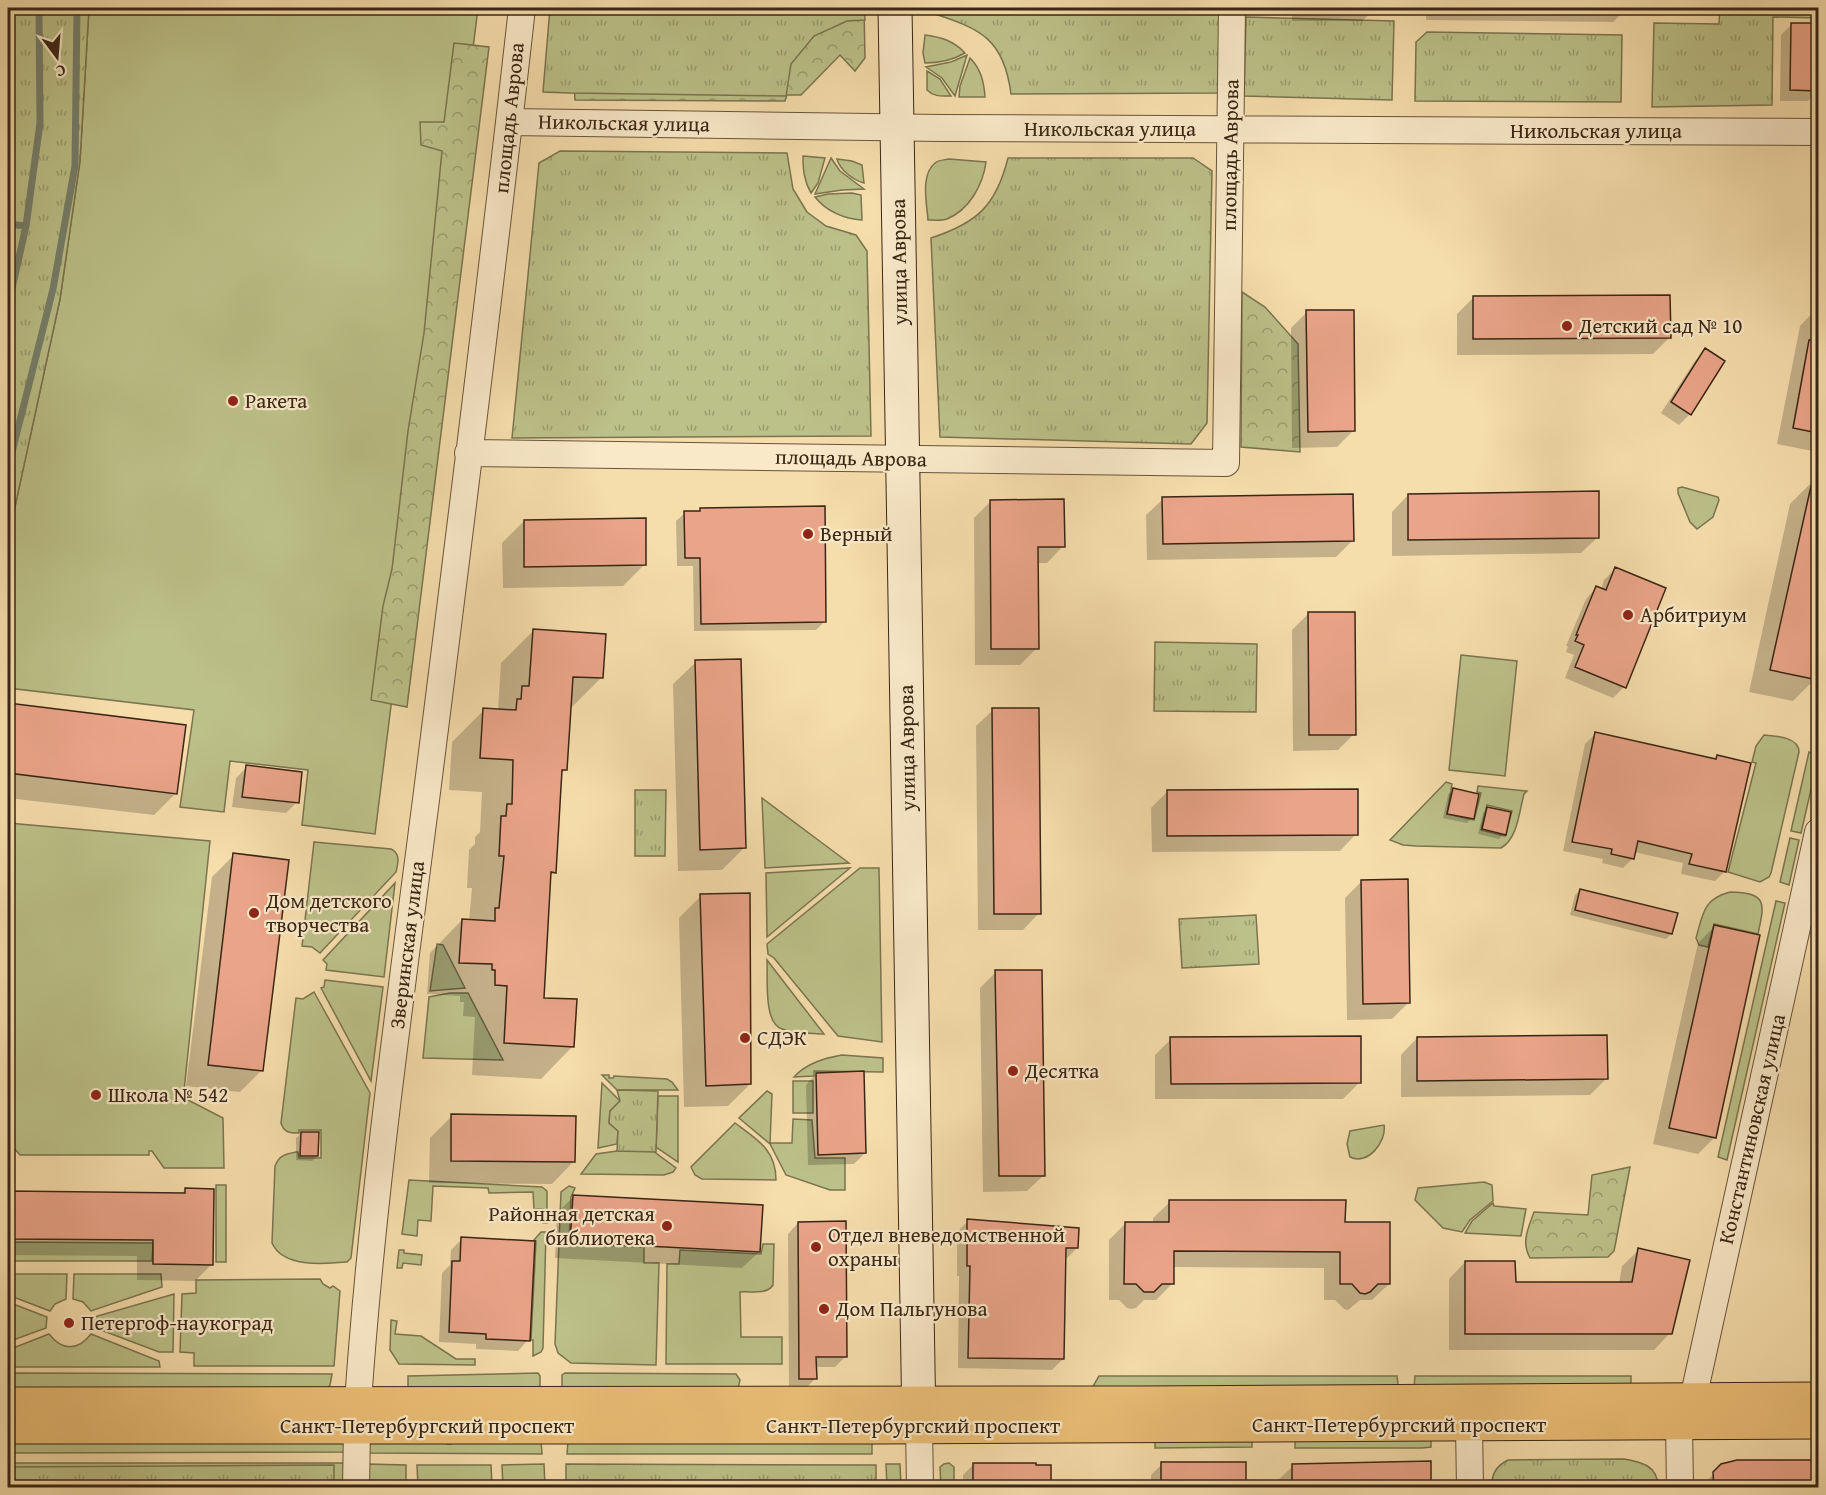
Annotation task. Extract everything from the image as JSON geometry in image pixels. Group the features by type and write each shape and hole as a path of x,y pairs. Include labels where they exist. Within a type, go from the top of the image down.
{"main road":[{"name":"Санкт-Петербургский проспект","path":"918,1414 1469,1425 1686,1411 1818,1399"},
{"name":"Санкт-Петербургский проспект","path":"8,1404 357,1414 1686,1411 1818,1422"},
{"name":"Санкт-Петербургский проспект","path":"8,1427 357,1414"}],"street":[{"name":"площадь Аврова","path":"522,8 468,453 1226,463 1232,8"},
{"name":"улица Аврова","path":"895,8 920,1488"},
{"name":"Никольская улица","path":"509,122 896,127 1818,132"},
{"name":"Зверинская улица","path":"356,1488 357,1414 372,1240 468,453"},
{"name":"Константиновская улица","path":"1680,1488 1686,1411 1818,832"},
{"path":"1469,1425 1470,1488"}],"green space":[{"path":"8,8 89,8 80,161 60,299 8,539"},
{"name":"Ракета","path":"89,8 478,8 375,834 302,825 308,770 230,761 224,812 180,807 194,710 8,688 8,539 60,299 80,161"},
{"path":"550,8 864,8 865,20 847,21 814,36 791,64 786,96 543,92"},
{"path":"864,8 865,58 855,71 840,55 801,95 787,95 785,101 575,100 574,83"},
{"path":"931,8 1220,8 1219,93 1011,94 1008,75 996,48 977,31 932,13"},
{"path":"1720,8 1818,8 1818,18 1773,17 1772,105 1652,107 1654,23 1719,24"},
{"path":"1246,17 1394,21 1392,100 1244,96"},
{"path":"1427,32 1622,35 1621,102 1415,101 1416,42"},
{"path":"925,35 947,40 965,53 946,61 925,63 923,53"},
{"path":"454,43 489,47 407,707 371,700 383,606 392,569 408,431 424,333 442,151 421,145 420,122 444,122"},
{"path":"967,55 955,96 942,78 926,67 951,62"},
{"path":"970,58 981,76 985,97 959,97 960,86"},
{"path":"927,71 940,79 951,96 935,95 927,90"},
{"path":"560,151 787,153 793,189 807,212 826,226 856,235 867,251 871,436 512,438 539,163"},
{"path":"803,156 825,158 818,183 811,193 804,175"},
{"path":"831,158 840,171 864,189 815,194"},
{"path":"1008,158 1193,158 1212,171 1207,423 1191,444 940,437 931,238 961,226 982,210 997,189"},
{"path":"837,159 862,165 864,183 848,174"},
{"path":"949,159 986,162 982,179 974,196 962,210 945,220 928,220 925,190 927,175 936,162"},
{"path":"828,194 861,195 862,220 836,213 815,197"},
{"path":"1242,292 1265,307 1298,344 1300,452 1241,447"},
{"path":"1682,487 1718,497 1713,517 1697,529 1690,522 1678,493 1678,488"},
{"path":"1155,642 1257,644 1256,712 1154,711"},
{"path":"1461,655 1517,661 1505,776 1449,770"},
{"path":"1764,735 1791,740 1798,747 1799,752 1771,873 1769,877 1760,882 1728,872 1756,763 1752,762 1756,746"},
{"path":"1809,752 1816,754 1815,758 1818,759 1801,833 1791,831"},
{"path":"1446,782 1452,784 1447,814 1474,820 1481,793 1477,792 1478,786 1527,791 1524,794 1511,838 1501,848 1416,846 1403,845 1390,840","holes":["1487,805 1512,811 1505,836 1481,830"]},
{"path":"635,790 666,790 665,856 635,856"},
{"path":"762,798 849,863 765,868"},
{"path":"8,823 210,841 184,1091 186,1099 223,1118 224,1168 164,1168 152,1151 149,1151 149,1155 20,1155 13,1147 13,1027 8,1026"},
{"path":"1790,838 1799,840 1789,885 1780,882"},
{"path":"314,842 391,849 396,853 398,859 396,872 320,953 312,947 302,946"},
{"path":"850,868 767,937 766,873"},
{"path":"860,868 879,868 882,1042 838,1036 774,958 768,954 767,944"},
{"path":"395,883 384,977 326,970 327,964 323,960"},
{"path":"1730,892 1751,894 1760,901 1762,914 1758,934 1714,924 1708,947 1699,945 1696,938 1700,922 1709,903"},
{"path":"1776,901 1785,903 1727,1160 1718,1157"},
{"path":"1256,915 1259,964 1182,968 1179,919"},
{"path":"437,944 443,945 465,988 430,991"},
{"path":"767,960 824,1034 792,1032 776,1025 769,1009"},
{"path":"325,980 383,987 371,1081 321,988 324,987"},
{"path":"314,992 370,1093 351,1258 347,1262 294,1261 277,1251 272,1243 277,1162 283,1156 296,1152 299,1158 321,1158 321,1130 290,1132 284,1129 281,1123 296,998 303,999"},
{"path":"450,993 468,993 503,1060 423,1058 429,997"},
{"path":"842,1055 883,1058 883,1072 814,1071 814,1076 794,1077 810,1065"},
{"path":"602,1075 609,1075 609,1078 614,1076 667,1079 678,1090 617,1090"},
{"path":"793,1081 813,1081 813,1113 793,1113"},
{"path":"602,1083 620,1101 610,1111 609,1123 618,1131 617,1144 598,1148"},
{"path":"617,1090 658,1091 656,1152 617,1151 618,1131 609,1123 610,1111 620,1101"},
{"path":"767,1091 772,1094 770,1143 792,1143 793,1119 812,1120 815,1158 845,1158 845,1190 830,1190 786,1175 770,1144 739,1118"},
{"path":"658,1096 678,1096 678,1162 656,1147"},
{"path":"735,1123 764,1146 773,1161 776,1180 702,1179 695,1175 691,1167"},
{"path":"1384,1125 1382,1138 1375,1150 1363,1158 1350,1157 1347,1144 1350,1131"},
{"path":"617,1151 653,1151 676,1168 673,1172 664,1175 581,1174 596,1154"},
{"path":"1630,1167 1614,1251 1608,1257 1530,1258 1526,1241 1534,1212 1588,1215 1592,1175"},
{"path":"409,1180 542,1187 547,1191 547,1223 543,1223 543,1209 534,1209 533,1192 489,1193 488,1188 433,1186 431,1221 418,1220 417,1236 402,1234"},
{"path":"1484,1182 1492,1185 1493,1201 1470,1220 1462,1232 1443,1228 1415,1200 1418,1188"},
{"path":"216,1185 226,1185 226,1262 216,1262"},
{"path":"569,1186 575,1188 571,1197 569,1244 644,1247 644,1263 659,1263 656,1365 571,1363 558,1353 555,1344 561,1192"},
{"path":"1493,1203 1494,1206 1526,1209 1521,1236 1465,1233 1472,1221"},
{"path":"541,1232 546,1232 543,1348 541,1352 533,1356 533,1340 531,1340 536,1241 534,1240"},
{"path":"8,1242 153,1243 152,1261 8,1261"},
{"path":"763,1244 774,1244 773,1285 763,1291 740,1292 741,1337 782,1337 782,1364 666,1364 667,1264 679,1264 680,1250 761,1254"},
{"path":"399,1250 404,1250 404,1253 422,1255 421,1265 403,1263 402,1268 397,1268"},
{"path":"8,1274 67,1274 66,1299 55,1304 50,1311 8,1295"},
{"path":"74,1274 161,1274 162,1287 91,1311 83,1302 73,1299"},
{"path":"320,1279 323,1284 330,1288 333,1286 340,1291 334,1366 194,1366 194,1353 180,1352 182,1294 196,1293 196,1280"},
{"path":"174,1294 173,1352 159,1352 93,1327 94,1317"},
{"path":"8,1302 47,1317 46,1328 8,1342"},
{"path":"391,1320 397,1321 395,1334 421,1336 456,1359 475,1359 475,1365 399,1364 390,1350"},
{"path":"49,1334 59,1344 70,1347 81,1344 91,1334 159,1361 160,1367 8,1367 8,1350"},
{"path":"8,1373 332,1374 326,1391 8,1391"},
{"path":"538,1373 540,1387 408,1390 408,1376"},
{"path":"565,1373 736,1374 740,1380 738,1389 565,1390 562,1386 562,1375"},
{"path":"1099,1376 1397,1376 1398,1384 1395,1388 1092,1388"},
{"path":"1415,1376 1631,1376 1631,1388 1414,1387"},
{"path":"1155,1438 1252,1438 1252,1447 1155,1448"},
{"path":"1298,1438 1431,1438 1431,1447 1295,1448"},
{"path":"541,1440 542,1454 367,1453 367,1441 447,1441 447,1444 451,1444 451,1441"},
{"path":"568,1441 872,1441 872,1454 567,1454"},
{"path":"8,1442 347,1442 347,1452 8,1453"},
{"path":"1624,1459 1648,1466 1655,1474 1658,1487 1492,1487 1495,1471 1508,1460"},
{"path":"8,1463 348,1463 348,1488 8,1488"},
{"path":"949,1463 954,1467 954,1487 941,1487 940,1467"},
{"path":"367,1464 406,1465 406,1487 367,1488"},
{"path":"544,1464 545,1487 503,1487 502,1465"},
{"path":"566,1464 876,1465 876,1487 566,1487"},
{"path":"886,1464 900,1464 901,1487 887,1487"},
{"path":"334,1465 334,1487 8,1487 8,1467"},
{"path":"417,1465 491,1465 492,1487 418,1487"}],"building":[{"path":"1791,23 1818,23 1818,91 1790,90"},
{"path":"1670,295 1671,338 1473,339 1473,296"},
{"path":"1306,310 1354,310 1355,431 1308,432"},
{"path":"1809,340 1818,341 1818,433 1793,428"},
{"path":"1705,348 1725,361 1691,415 1671,402"},
{"path":"1811,486 1818,487 1818,680 1770,670"},
{"path":"1599,491 1599,538 1408,540 1408,494"},
{"path":"1353,494 1354,541 1163,544 1162,497"},
{"path":"1064,499 1065,547 1038,547 1039,649 991,649 990,500"},
{"path":"825,506 826,622 701,624 700,558 685,558 684,511 700,511 700,508"},
{"path":"646,518 646,565 524,567 524,520"},
{"path":"1615,567 1666,588 1626,688 1575,667 1584,645 1575,641 1578,635 1576,635 1596,586 1606,590"},
{"path":"1308,612 1355,612 1356,735 1309,735"},
{"path":"533,629 606,634 603,678 573,677 567,770 562,770 556,873 551,872 544,998 577,999 574,1047 504,1043 507,986 495,985 495,970 492,970 492,964 459,963 462,919 495,921 495,908 499,908 504,856 499,856 501,816 506,816 507,804 512,804 513,760 480,758 483,708 516,710 517,699 521,699 522,686 529,686"},
{"path":"741,659 746,848 700,850 695,660"},
{"path":"8,703 186,725 177,794 8,773"},
{"path":"992,708 1039,708 1041,914 994,914"},
{"path":"1595,732 1716,759 1717,755 1751,763 1726,872 1689,864 1692,854 1638,841 1634,859 1611,854 1612,849 1572,842"},
{"path":"246,765 302,772 299,803 242,797"},
{"path":"1453,788 1479,794 1474,819 1447,814"},
{"path":"1358,789 1358,835 1167,836 1167,790"},
{"path":"1487,807 1511,812 1506,835 1482,829"},
{"name":"Дом детского творчества","path":"233,853 289,860 263,1071 208,1065"},
{"path":"1408,879 1410,1003 1363,1004 1361,880"},
{"path":"1580,889 1678,913 1672,934 1575,910"},
{"path":"750,893 751,1084 706,1086 700,894"},
{"path":"1714,925 1760,935 1716,1138 1669,1128"},
{"path":"995,970 1042,970 1045,1176 999,1176"},
{"path":"1607,1035 1608,1079 1417,1081 1417,1037"},
{"path":"1361,1036 1361,1083 1171,1084 1170,1037"},
{"path":"864,1071 866,1153 818,1155 816,1073"},
{"path":"451,1114 576,1116 575,1162 451,1161"},
{"path":"301,1132 319,1132 318,1156 300,1156"},
{"path":"185,1188 214,1189 213,1265 153,1264 153,1240 8,1239 8,1191 185,1193"},
{"path":"573,1195 763,1205 760,1252 570,1242"},
{"path":"1169,1200 1346,1200 1345,1222 1390,1222 1390,1284 1378,1284 1365,1294 1360,1293 1352,1284 1340,1284 1340,1252 1174,1251 1174,1284 1162,1284 1154,1292 1144,1292 1136,1284 1124,1284 1125,1222 1169,1222"},
{"path":"967,1219 1079,1228 1078,1248 1066,1248 1064,1359 968,1358 970,1266 967,1266"},
{"path":"846,1221 847,1357 816,1357 817,1379 799,1379 798,1222"},
{"path":"461,1237 535,1241 530,1341 486,1339 486,1334 449,1332 452,1261 460,1261"},
{"path":"1638,1248 1690,1260 1672,1334 1465,1334 1465,1261 1515,1261 1516,1282 1632,1282"},
{"path":"1737,1460 1818,1460 1818,1488 1714,1488 1713,1472 1721,1464"},
{"path":"1431,1461 1431,1488 1292,1488 1292,1464"},
{"path":"1161,1462 1246,1462 1246,1488 1161,1488"},
{"path":"973,1463 1051,1465 1051,1488 973,1488"}],"waterway":[{"path":"8,306 26,226 40,123 39,8"},
{"path":"8,468 53,289 75,166 77,8"},
{"path":"8,224 26,226"}],"place":[{"name":"Детский сад № 10","path":"1567,326"},
{"name":"Ракета","path":"233,401"},
{"name":"Верный","path":"808,534"},
{"name":"Арбитриум","path":"1628,615"},
{"name":"Дом детского творчества","path":"254,913"},
{"name":"СДЭК","path":"745,1038"},
{"name":"Десятка","path":"1013,1071"},
{"name":"Школа № 542","path":"96,1095"},
{"name":"Районная детская библиотека","path":"667,1226"},
{"name":"Отдел вневедомственной охраны","path":"816,1247"},
{"name":"Дом Пальгунова","path":"824,1309"},
{"name":"Петергоф-наукоград","path":"69,1323"}]}
